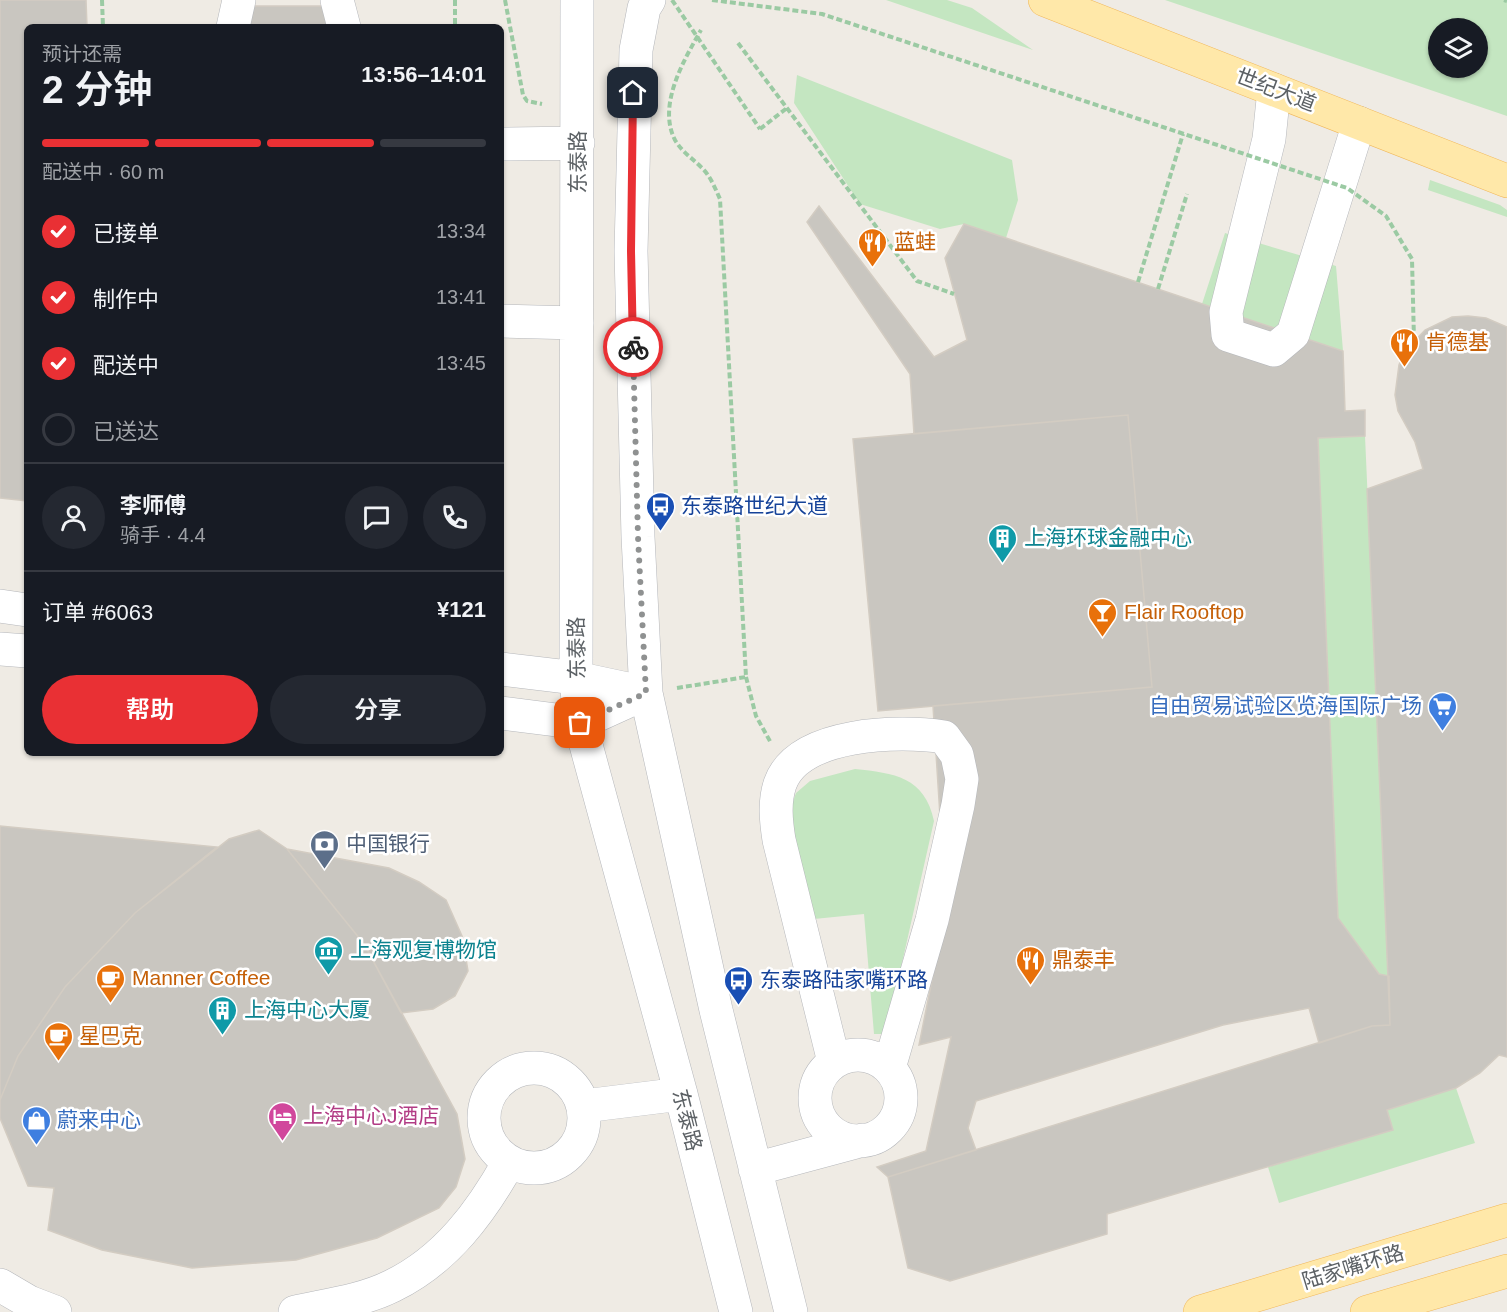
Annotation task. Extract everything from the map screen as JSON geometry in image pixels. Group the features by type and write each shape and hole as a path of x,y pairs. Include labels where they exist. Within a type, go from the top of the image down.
{"main road":[{"name":"世纪大道","path":"1045,0 1507,181"},
{"name":"陆家嘴环路","path":"1200,1312 1507,1220"},
{"path":"1367,1312 1507,1271"}],"street":[{"path":"234,24 239,0"},
{"path":"337,0 343,24"},
{"name":"东泰路","path":"577,0 576,678 580,723 681,1094 735,1312"},
{"path":"649,0 644,8 636,50 631,251 638,537 646,693 716,1010 791,1312"},
{"path":"1274,90 1269,139 1226,312 1228,335 1274,350 1293,334 1359,123"},
{"path":"504,144 578,143"},
{"path":"504,321 577,323"},
{"path":"0,606 24,610"},
{"path":"0,649 24,651"},
{"path":"504,669 576,678 646,693"},
{"path":"504,713 580,723 646,693"},
{"path":"834,1062 779,840 775,811 780,783 795,763 814,749 835,741 920,733 944,737 957,755 962,779 932,920 889,1068"},
{"path":"755,1169 843,1148 882,1133 893,1123 899,1110 901,1095 897,1080 889,1068 877,1059 863,1055 847,1056 834,1062 823,1072 816,1086 815,1101 822,1122 833,1132 846,1139 861,1140 882,1133"},
{"path":"527,1068 552,1070 566,1078 577,1091 584,1106 585,1123 581,1138 571,1153 558,1163 542,1168 525,1167 509,1162 496,1151 488,1137 484,1121 485,1104 492,1089 504,1077 527,1068"},
{"path":"584,1106 681,1094"},
{"path":"295,1312 361,1298 392,1286 419,1270 464,1230 489,1198 509,1162"},
{"path":"0,1285 29,1302 54,1312"}],"path":[{"path":"102,0 103,24"},
{"path":"455,0 456,24"},
{"path":"505,0 522,90 527,101 542,104"},
{"path":"672,0 760,129 787,108"},
{"path":"712,0 822,14 1347,188 1386,216 1412,259 1414,340"},
{"path":"701,30 678,72 672,91 671,118 675,139 688,157 702,167 720,199 746,677 756,716 771,744 795,763"},
{"path":"738,43 917,281 954,294"},
{"path":"1138,282 1183,134"},
{"path":"1158,289 1187,194"},
{"path":"646,693 746,677"}],"green space":[{"path":"886,0 947,0 972,8 1033,50"},
{"path":"1165,0 1507,0 1507,116"},
{"path":"797,75 1012,160 1018,200 1006,238 964,224 940,229 860,204 794,103"},
{"path":"1430,180 1500,205 1507,210 1507,217 1428,190"},
{"path":"1225,233 1336,266 1343,351 1202,304"},
{"path":"1365,436 1389,976 1379,974 1338,918 1318,438"},
{"path":"855,769 883,773 906,780 923,795 930,806 934,821 886,1034 874,1034 864,914 814,919 791,829 790,810 796,793 810,781"},
{"path":"1456,1088 1475,1143 1279,1203 1268,1167 1393,1130 1387,1110"}],"building":[{"path":"0,0 86,0 87,24 24,24 24,501 0,498"},
{"path":"248,6 330,6 330,24 248,24"},
{"path":"819,206 934,357 967,340 945,258 964,224 1343,351 1345,411 1365,410 1365,436 1318,438 1338,918 1379,974 1389,976 1390,1025 1372,1026 1319,1043 1309,1008 1223,1025 976,1101 968,1128 976,1150 888,1177 877,1167 926,1151 951,1037 919,1045 946,910 933,706 1152,687 1128,415 914,434 910,374 807,222"},
{"name":"自由贸易试验区览海国际广场","path":"1452,317 1486,318 1507,327 1507,1057 1499,1055 1480,1073 1456,1088 1387,1110 1393,1130 1107,1214 1107,1234 950,1281 908,1268 888,1177 1372,1026 1390,1025 1367,489 1423,469 1415,442 1398,411 1395,395 1399,365 1404,352 1425,330"},
{"name":"上海环球金融中心","path":"1128,415 1152,687 878,711 853,439"},
{"path":"0,826 217,847 135,913 65,987 18,1056 0,1100"},
{"name":"上海中心大厦","path":"259,830 287,849 364,944 457,1114 465,1159 456,1187 439,1208 377,1238 296,1260 192,1268 102,1250 48,1230 54,1188 28,1186 0,1118 0,1100 18,1056 65,987 135,913 229,839"},
{"path":"287,849 389,868 419,882 446,900 462,936 468,971 455,996 433,1009 401,1013 364,944"}],"way so far":[{"path":"580,723 646,693 638,537 633,347"}],"place":[{"name":"蓝蛙","path":"873,268"},
{"name":"肯德基","path":"1405,368"},
{"name":"东泰路世纪大道","path":"660,532"},
{"name":"上海环球金融中心","path":"1003,564"},
{"name":"Flair Rooftop","path":"1103,638"},
{"name":"自由贸易试验区览海国际广场","path":"1443,732"},
{"name":"中国银行","path":"325,870"},
{"name":"上海观复博物馆","path":"329,976"},
{"name":"鼎泰丰","path":"1031,986"},
{"name":"Manner Coffee","path":"111,1004"},
{"name":"东泰路陆家嘴环路","path":"739,1006"},
{"name":"上海中心大厦","path":"223,1036"},
{"name":"星巴克","path":"58,1062"},
{"name":"上海中心J酒店","path":"282,1142"},
{"name":"蔚来中心","path":"36,1146"}],"route":[{"path":"633,93 631,251 633,347"}]}
